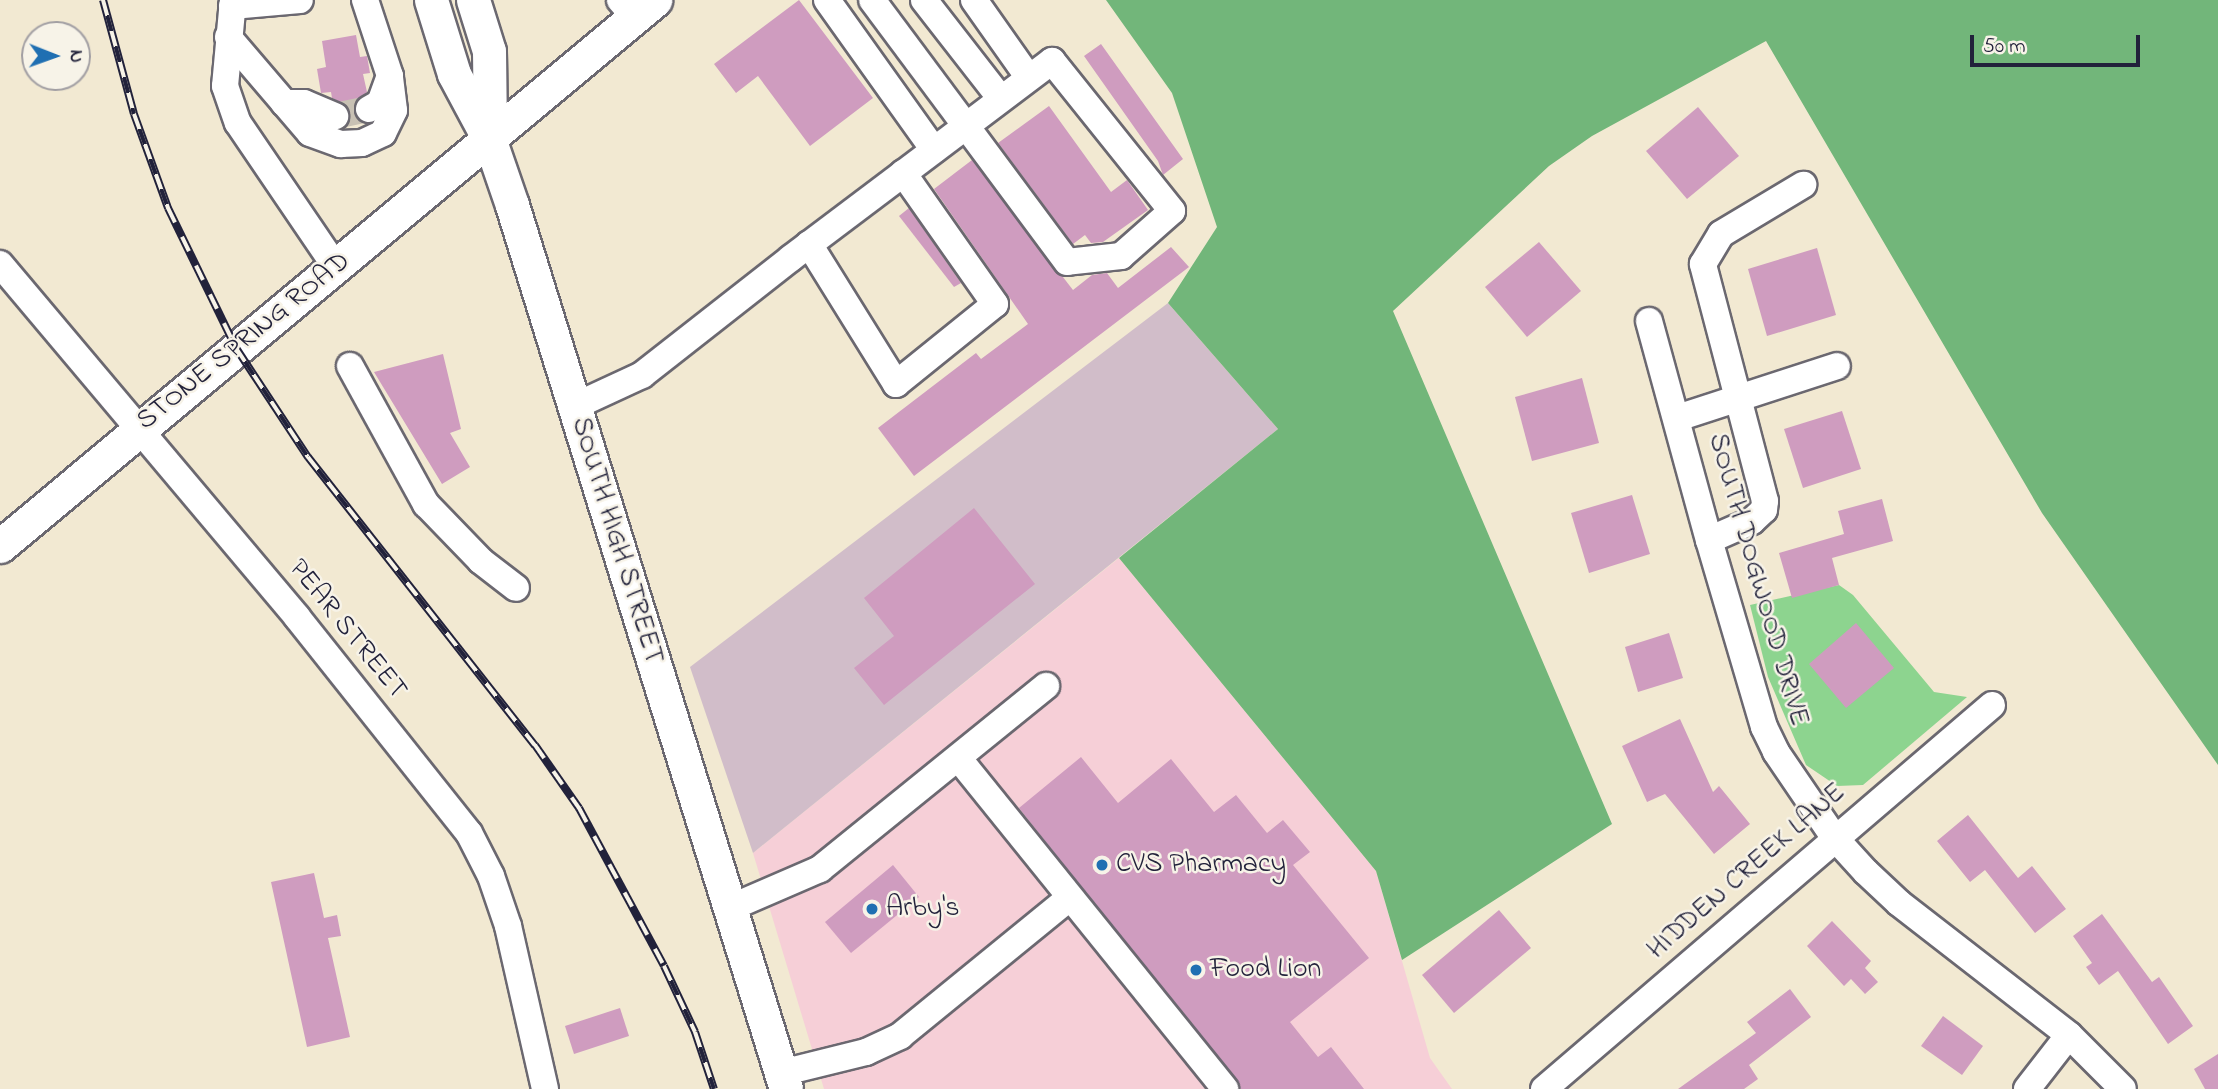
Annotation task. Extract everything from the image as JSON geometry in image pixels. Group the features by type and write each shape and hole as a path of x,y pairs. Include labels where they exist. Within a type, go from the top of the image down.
{"main road":[{"name":"SOUTH HIGH STREET","path":"431,0 454,74 490,141 575,406 783,1081"},
{"path":"473,0 489,51 490,141"},
{"name":"STONE SPRING ROAD","path":"0,546 139,428 490,141 637,6"}],"street":[{"path":"300,0 233,3 225,86 238,122 336,267"},
{"path":"228,37 284,103 322,141 362,143 383,133 394,110 390,76 365,0"},
{"path":"827,0 933,150"},
{"path":"575,406 642,375 809,244 933,150 966,126 1052,61 1172,211 1121,256 1067,262 966,126 872,0"},
{"path":"924,0 1001,99"},
{"path":"974,0 1029,78"},
{"path":"369,109 380,103 390,76"},
{"path":"284,103 304,103 335,116"},
{"path":"809,244 896,384 995,304 903,173"},
{"path":"1709,540 1752,521 1764,510 1763,484 1704,260 1721,234 1803,184"},
{"name":"PEAR STREET","path":"0,264 448,801 469,833 491,876 508,926 545,1089"},
{"name":"SOUTH DOGWOOD DRIVE","path":"1649,321 1764,727 1776,752 1834,837 1899,903 2069,1035 2123,1089"},
{"path":"349,366 426,504 481,561 516,588"},
{"path":"1677,418 1837,366"},
{"path":"730,908 820,869 1046,686"},
{"name":"HIDDEN CREEK LANE","path":"1544,1089 1834,837 1992,705"},
{"path":"959,759 1225,1089"},
{"path":"783,1081 866,1052 900,1036 1069,898"},
{"path":"2027,1089 2069,1035"}],"shaded area":[{"path":"1168,303 1278,429 753,853 690,667"},
{"path":"1119,558 1376,871 1430,1058 1452,1089 824,1089 753,853"}],"green space":[{"path":"1106,0 2218,0 2218,765 2042,513 1766,41 1592,136 1549,166 1393,311 1612,824 1402,960 1376,871 1119,558 1278,429 1168,303 1217,227 1172,93"},
{"path":"1839,585 1853,595 1934,692 1967,697 1863,785 1837,786 1806,765 1768,677 1750,605"}],"building":[{"path":"799,0 873,98 810,146 758,76 736,93 714,64"},
{"path":"356,35 360,57 367,56 370,73 363,74 367,92 353,108 357,118 350,119 347,106 332,98 331,92 321,93 317,69 326,67 322,41"},
{"path":"1101,44 1183,159 1163,175 1158,161 1084,56"},
{"path":"1049,106 1111,192 1127,180 1148,210 1103,242 1091,243 1085,235 1073,244 998,143"},
{"path":"1698,107 1739,156 1687,199 1646,151"},
{"path":"972,160 1073,290 1092,275 1107,273 1118,288 1171,247 1189,267 914,476 878,428 976,353 981,359 1028,324 934,189"},
{"path":"909,208 961,283 954,287 899,216"},
{"path":"1539,242 1581,291 1527,337 1485,287"},
{"path":"1817,248 1836,315 1767,336 1748,269"},
{"path":"443,354 461,429 450,433 470,467 442,484 374,372"},
{"path":"1582,378 1599,443 1532,461 1515,397"},
{"path":"1842,411 1861,469 1803,488 1784,429"},
{"path":"1632,495 1650,554 1589,573 1571,513"},
{"path":"1882,499 1893,541 1832,558 1839,585 1792,598 1779,553 1844,534 1838,511"},
{"path":"974,508 1035,584 884,705 854,668 894,636 864,598"},
{"path":"1856,623 1894,668 1846,708 1809,664"},
{"path":"1669,633 1683,678 1638,692 1625,647"},
{"path":"1680,719 1713,792 1719,786 1750,824 1714,854 1665,794 1647,802 1622,746"},
{"path":"1081,757 1118,803 1171,759 1214,812 1236,795 1267,833 1283,820 1310,852 1293,865 1369,958 1290,1022 1318,1057 1331,1047 1364,1089 1241,1089 1019,808"},
{"path":"1968,815 2018,878 2032,866 2066,909 2035,933 1985,870 1970,882 1937,841"},
{"name":"Arby's","path":"893,865 919,897 851,953 825,922"},
{"path":"314,873 324,918 337,915 341,936 328,938 350,1037 307,1047 271,882"},
{"path":"1499,910 1531,948 1454,1013 1422,975"},
{"path":"2102,914 2152,982 2159,977 2193,1026 2168,1044 2118,971 2099,985 2086,967 2092,963 2073,936"},
{"path":"1832,921 1871,961 1865,968 1878,982 1865,994 1851,979 1844,986 1807,946"},
{"path":"1790,989 1811,1017 1749,1065 1758,1079 1744,1089 1678,1089 1756,1033 1747,1022"},
{"path":"620,1008 629,1036 574,1054 565,1026"},
{"path":"1943,1016 1983,1046 1962,1075 1921,1046"},
{"path":"2218,1054 2218,1089 2205,1089 2194,1069"}],"tunnel":[{"path":"335,116 369,109"}],"railway":[{"path":"103,0 134,114 168,208 236,348 308,457 535,745 579,808 664,966 695,1032 714,1089"}],"place":[{"name":"CVS Pharmacy","path":"1102,865"},
{"name":"Arby's","path":"872,909"},
{"name":"Food Lion","path":"1196,970"}]}
